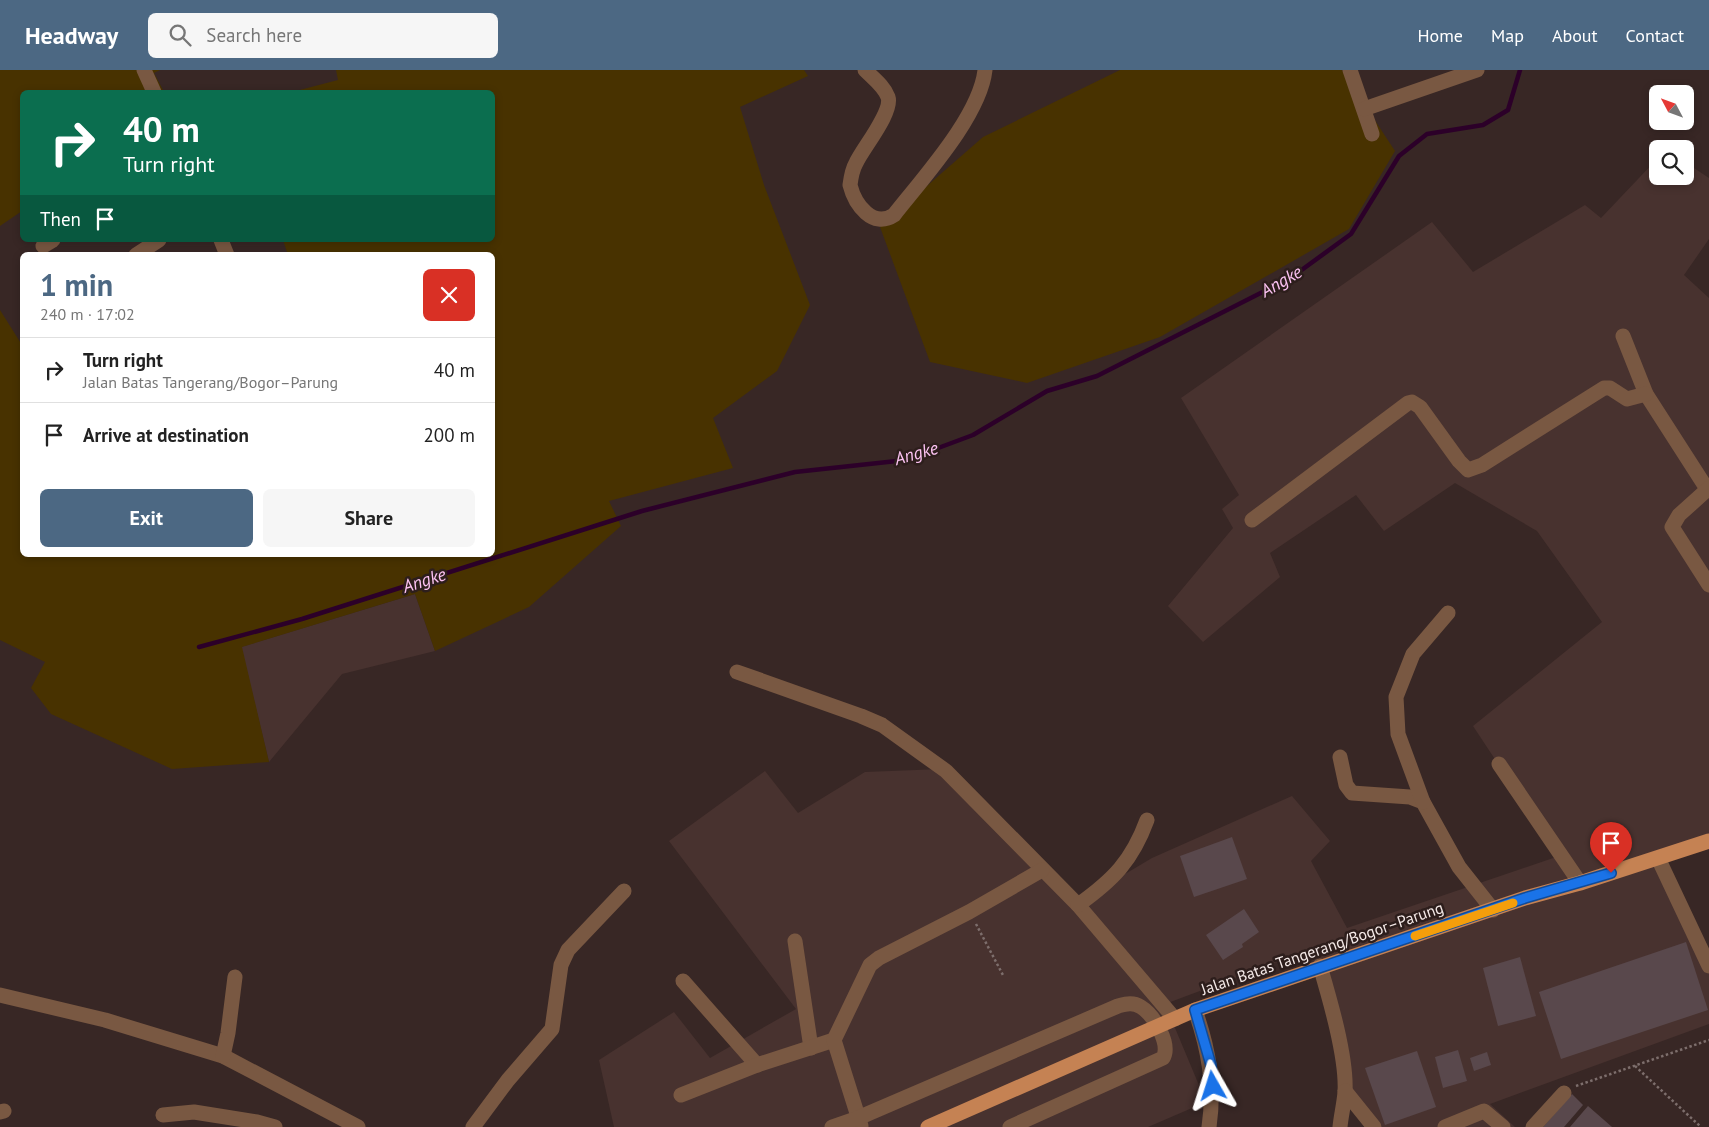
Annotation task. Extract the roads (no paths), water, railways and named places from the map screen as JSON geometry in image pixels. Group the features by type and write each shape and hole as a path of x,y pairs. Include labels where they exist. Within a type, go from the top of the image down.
{"main road":[{"name":"Jalan Batas Tangerang/Bogor–Parung","path":"928,1127 1195,1010 1525,898 1580,884 1709,841"}],"street":[{"path":"144,70 153,90"},
{"path":"865,70 884,89 889,100 878,128 856,162 850,185 862,210 880,220 887,220 894,214 951,140 975,103 984,82 985,70"},
{"path":"1350,70 1372,134"},
{"path":"1364,109 1477,70"},
{"path":"141,252 156,242"},
{"path":"1623,336 1646,394 1708,489 1679,515 1672,527 1709,585"},
{"path":"1252,520 1408,403 1412,402 1420,407 1459,462 1468,470 1482,465 1604,388 1610,388 1627,399 1646,394"},
{"path":"1448,613 1413,654 1396,697 1398,734 1423,802 1459,867 1493,910"},
{"path":"737,672 861,716 882,726 946,771 1078,906 1176,1019"},
{"path":"1340,757 1346,785 1352,793 1356,795 1410,797 1423,802"},
{"path":"1499,764 1580,884"},
{"path":"1078,906 1106,885 1124,866 1139,842 1147,820"},
{"path":"1658,858 1709,966"},
{"path":"860,1122 834,1040 870,965 879,958 970,912 1042,870"},
{"path":"473,1127 508,1080 552,1029 561,965 568,950 624,891"},
{"path":"795,941 811,1048"},
{"path":"1320,966 1331,1003 1345,1091 1340,1127"},
{"path":"223,1056 235,977"},
{"path":"683,981 757,1065"},
{"path":"0,994 104,1020 223,1056 358,1127"},
{"path":"832,1127 860,1122 1118,1006 1130,1003 1142,1007 1158,1026 1166,1050 1163,1058 1010,1127"},
{"path":"1195,1010 1211,1065 1213,1086 1209,1127"},
{"path":"680,1095 757,1065 834,1040"},
{"path":"1345,1091 1374,1127"},
{"path":"1533,1127 1564,1092"},
{"path":"1445,1127 1484,1111 1503,1127"},
{"path":"162,1115 194,1112 275,1127"}],"waterway":[{"name":"Angke","path":"199,647 302,619 642,511 795,472 906,460 973,435 1047,391 1097,376 1292,277 1351,234 1399,156 1427,134 1483,125 1508,110 1520,70"}]}
